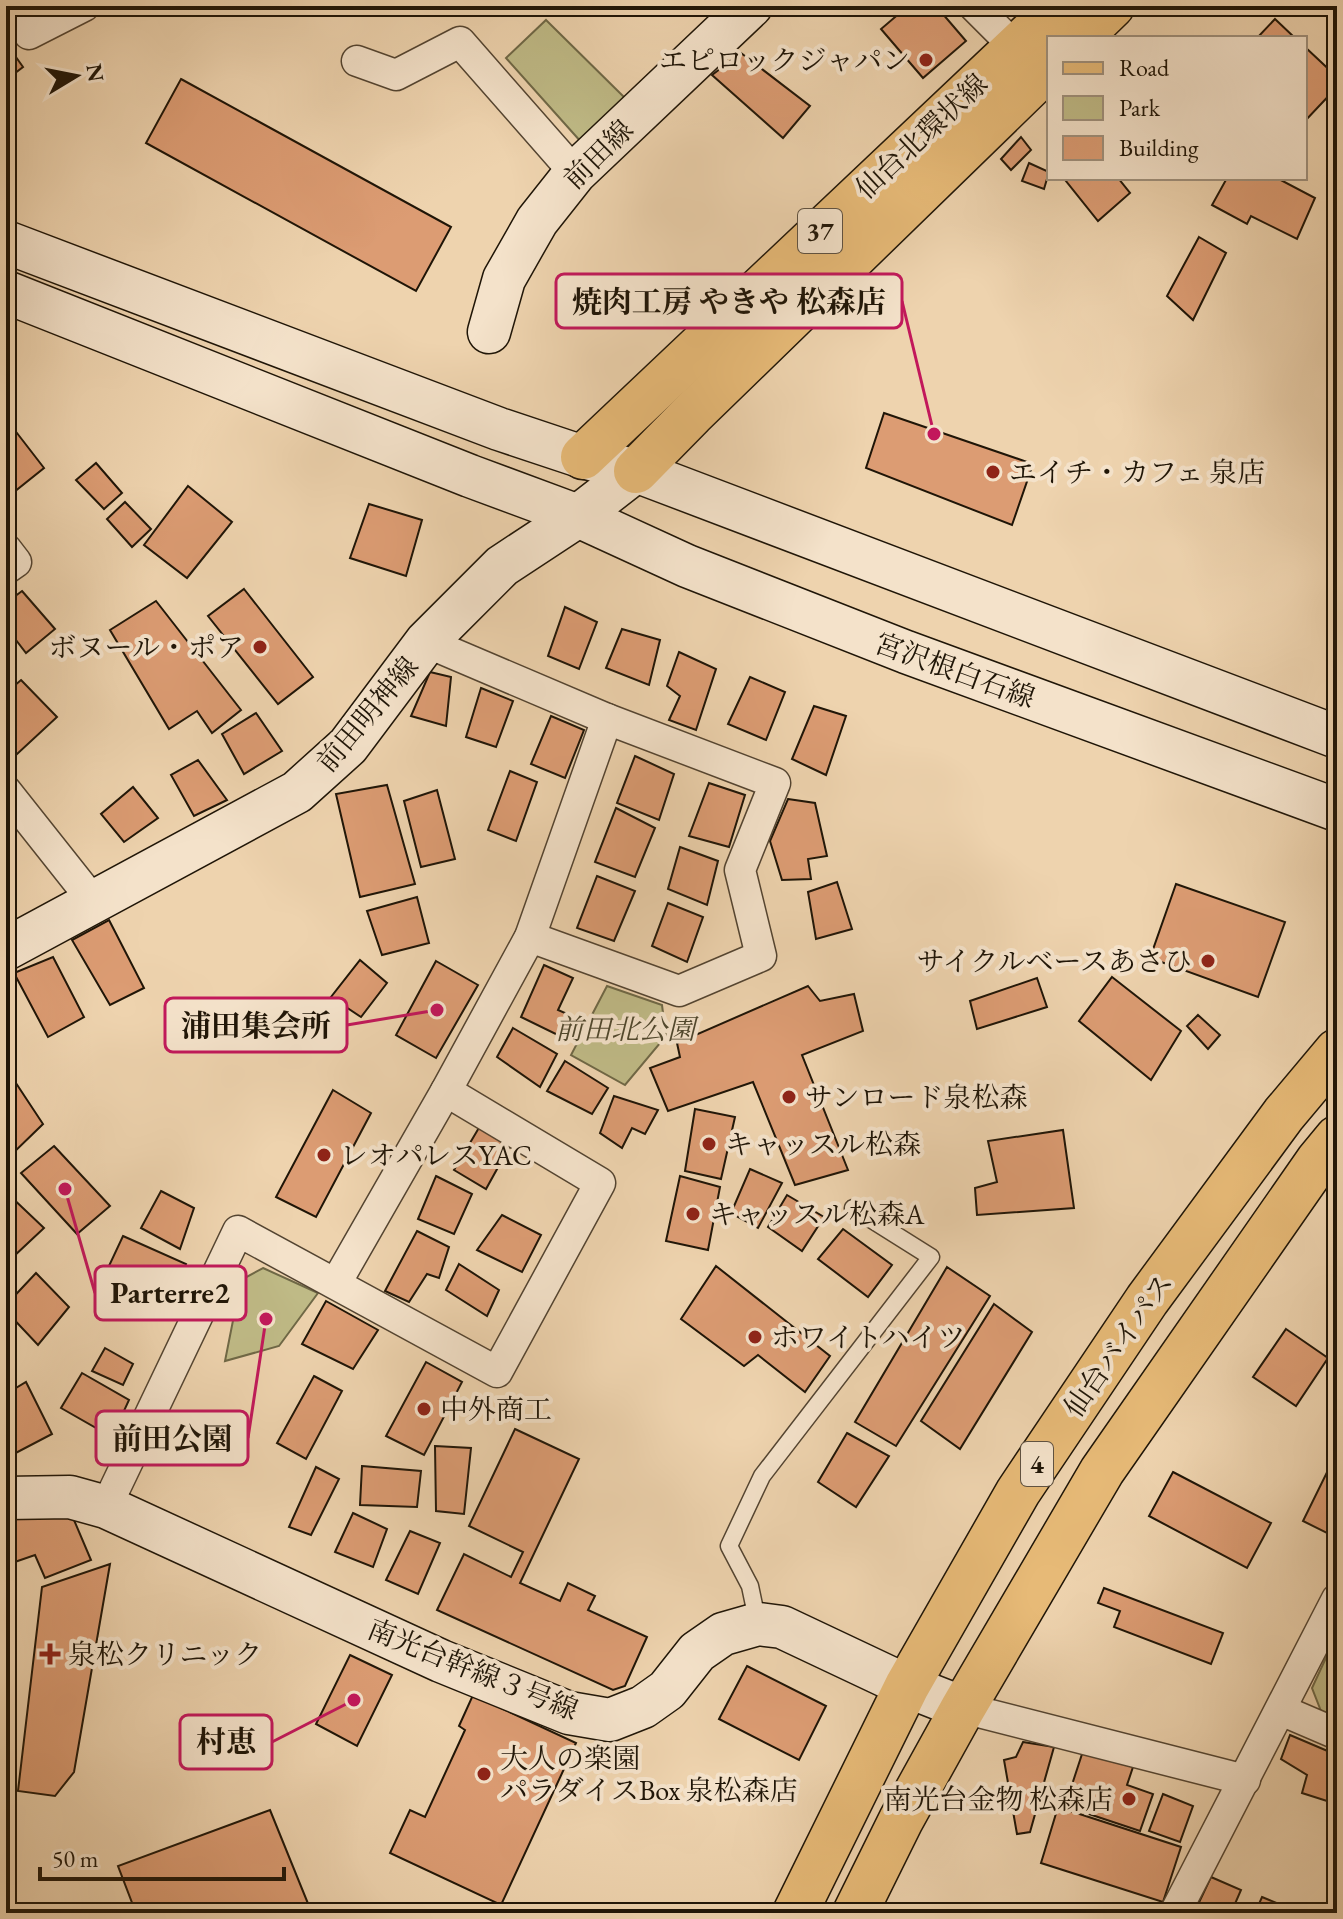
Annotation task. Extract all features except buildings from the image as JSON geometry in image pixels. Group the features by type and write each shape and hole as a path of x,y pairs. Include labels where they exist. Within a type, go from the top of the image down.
{"main road":[{"name":"仙台北環状線","path":"636,471 1032,57 1060,6"},
{"path":"1081,36 1112,6"},
{"name":"仙台北環状線","path":"583,457 1032,57"},
{"name":"仙台バイパス","path":"795,1913 907,1686 1026,1479 1147,1300 1284,1114 1337,1051"},
{"name":"仙台バイパス","path":"855,1913 901,1820 963,1708 1102,1471 1337,1138"}],"street":[{"path":"9,6 29,34 84,6"},
{"name":"前田線","path":"489,332 504,279 537,221 575,173 751,6"},
{"path":"974,6 1032,57"},
{"path":"357,61 396,75 460,42 575,173"},
{"path":"6,242 499,429 636,471 1337,737"},
{"name":"宮沢根白石線","path":"6,292 578,516 687,566 891,647 1337,810"},
{"path":"578,516 583,457"},
{"name":"前田明神線","path":"6,949 297,792 348,746 426,642 502,566 578,516 636,471"},
{"path":"6,549 16,562 6,569"},
{"path":"426,642 607,719 775,783 740,870 761,956 679,991 530,937"},
{"path":"336,1283 530,937 607,719"},
{"path":"6,791 94,902"},
{"path":"106,1507 238,1231 497,1372 600,1183 446,1091"},
{"name":"南光台幹線３号線","path":"6,1498 70,1497 106,1507 441,1661 569,1713 610,1720 643,1707 667,1690 697,1652 723,1634 758,1624"},
{"path":"1175,1913 1337,1599"},
{"path":"758,1624 782,1627 907,1686 963,1708 1245,1780"},
{"path":"1281,1710 1337,1734"}],"lane":[{"path":"758,1624 750,1586 729,1546 762,1476 931,1257 853,1208"}],"green space":[{"path":"546,20 629,102 582,143 506,58"},
{"name":"前田北公園","path":"607,986 662,1005 666,1036 625,1085 571,1055"},
{"path":"263,1268 318,1293 279,1346 225,1361 241,1280"},
{"path":"1337,1634 1337,1718 1321,1711 1312,1688"}],"place":[{"name":"エピロックジャパン","path":"926,60"},
{"name":"焼肉工房 やきや 松森店","path":"934,434"},
{"name":"エイチ・カフェ 泉店","path":"993,472"},
{"name":"ボヌール・ポア","path":"260,647"},
{"name":"サイクルベースあさひ","path":"1208,961"},
{"name":"浦田集会所","path":"437,1010"},
{"name":"サンロード泉松森","path":"789,1097"},
{"name":"キャッスル松森","path":"709,1144"},
{"name":"レオパレスYAC","path":"324,1155"},
{"name":"Parterre2","path":"65,1189"},
{"name":"キャッスル松森A","path":"693,1214"},
{"name":"前田公園","path":"266,1319"},
{"name":"ホワイトハイツ","path":"755,1337"},
{"name":"中外商工","path":"424,1409"},
{"name":"泉松クリニック","path":"50,1654"},
{"name":"村恵","path":"354,1700"},
{"name":"大人の楽園 パラダイスBox 泉松森店","path":"484,1774"},
{"name":"南光台金物 松森店","path":"1129,1799"}]}
